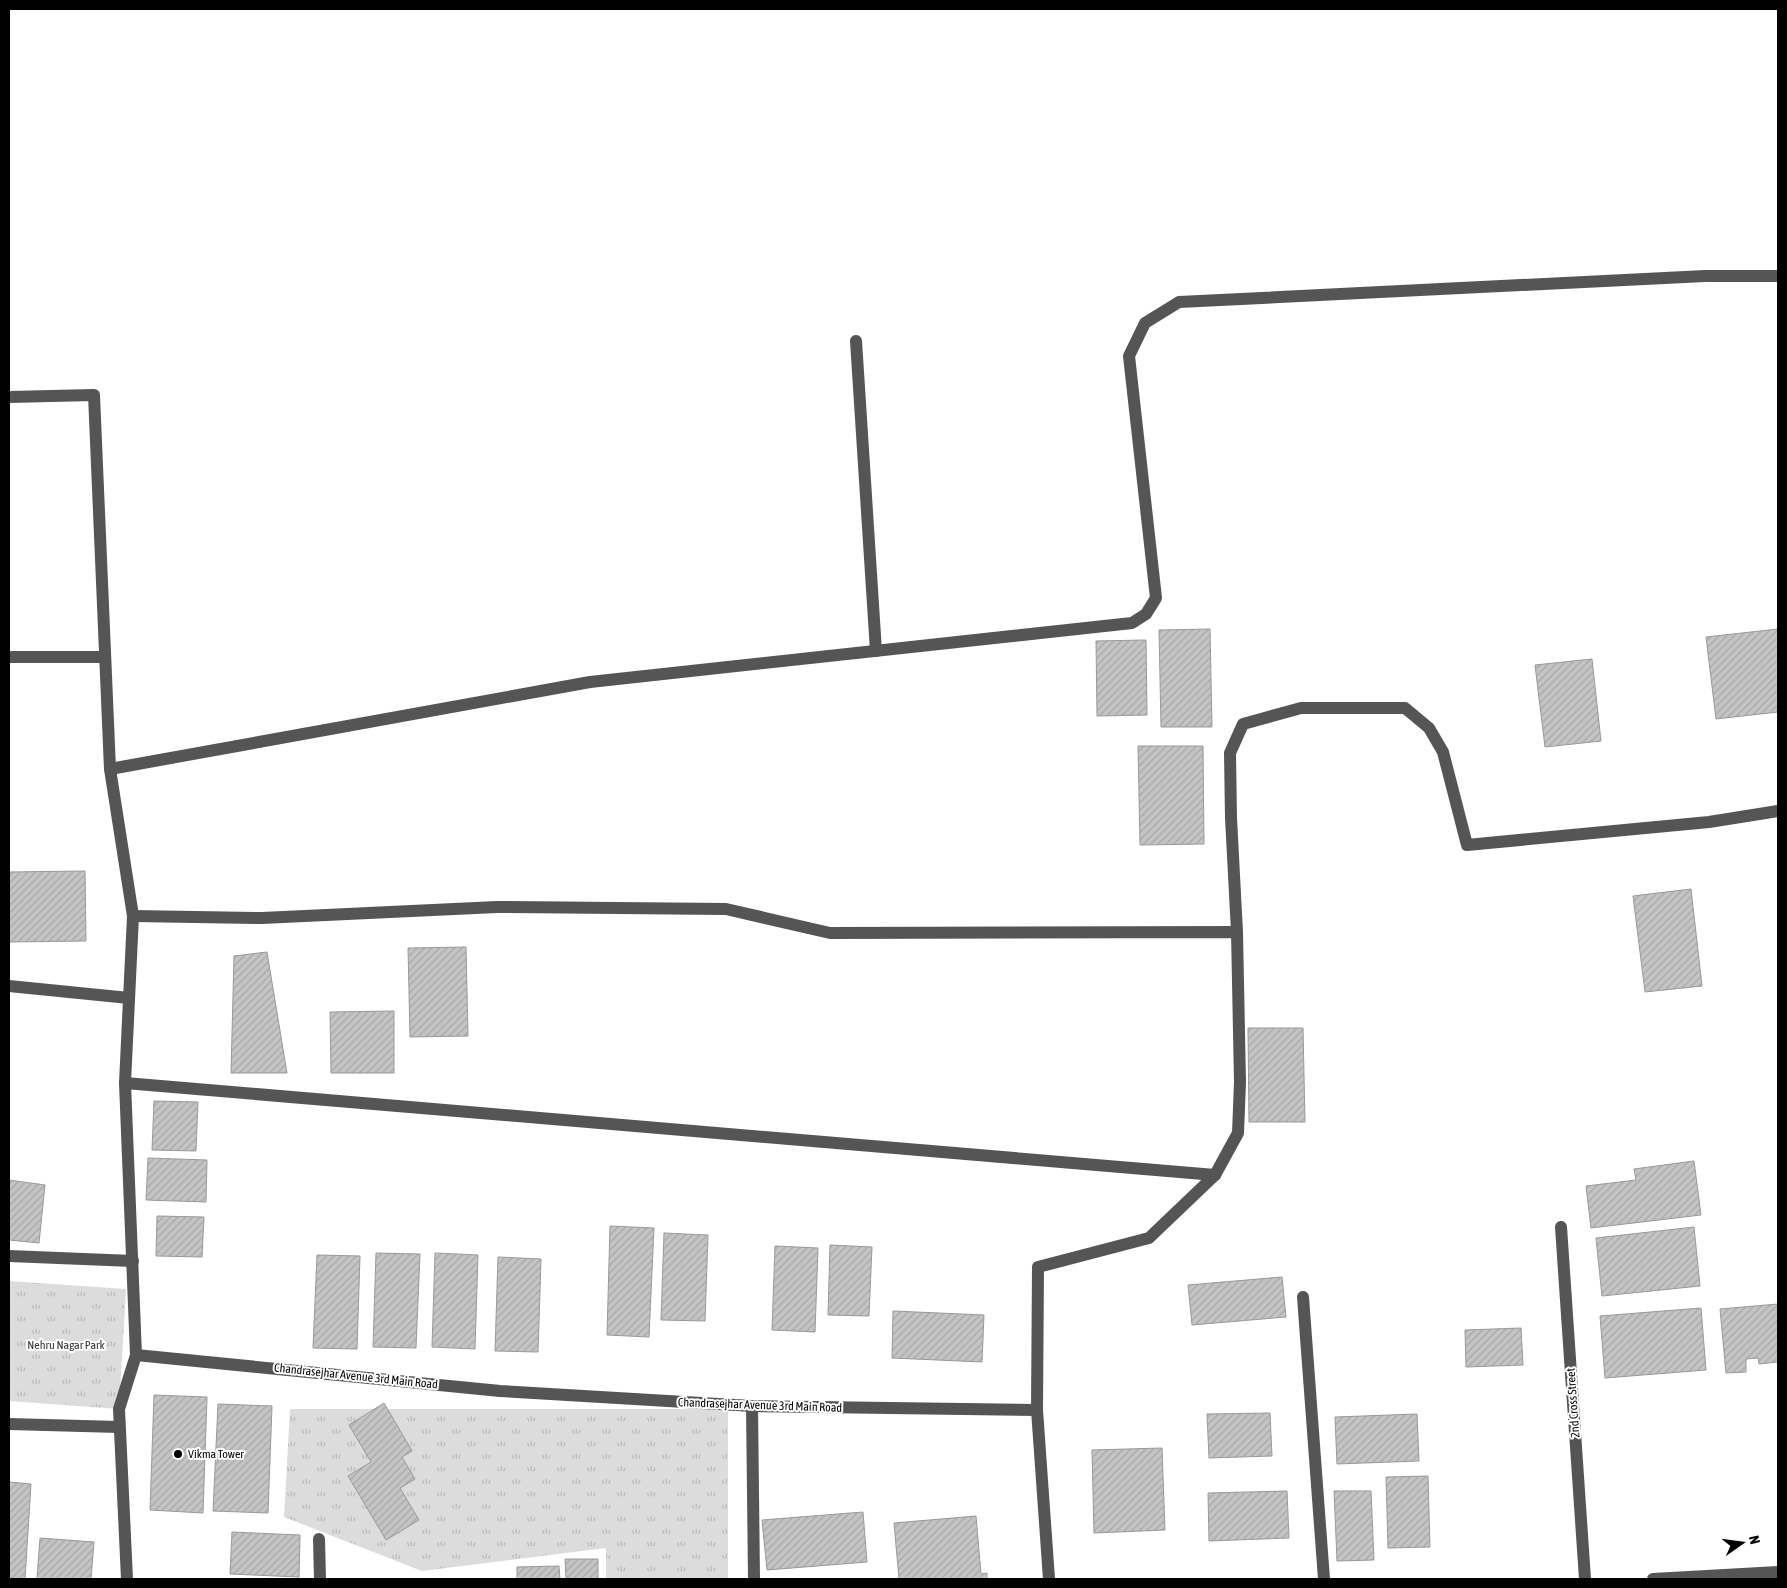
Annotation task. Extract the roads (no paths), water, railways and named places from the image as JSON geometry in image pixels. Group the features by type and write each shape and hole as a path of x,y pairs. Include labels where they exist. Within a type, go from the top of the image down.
{"street":[{"path":"110,769 590,682 1132,623 1146,614 1156,598 1129,356 1145,323 1179,302 1705,276 1778,276"},
{"path":"856,341 876,651"},
{"path":"9,396 94,395 110,769 133,916 125,1083 136,1354 119,1409 126,1579"},
{"path":"9,656 105,657"},
{"path":"1049,1579 1037,1410 1038,1267 1149,1238 1215,1175 1238,1133 1240,1082 1230,753 1244,724 1302,708 1405,708 1429,728 1443,752 1467,845 1709,822 1778,811"},
{"path":"133,916 262,918 497,907 726,909 830,933 1236,932"},
{"path":"9,986 129,998"},
{"path":"125,1083 1215,1175"},
{"name":"2nd Cross Street","path":"1561,1227 1584,1579"},
{"path":"9,1256 133,1261"},
{"path":"1304,1297 1324,1579"},
{"name":"Chandrasejhar Avenue 3rd Main Road","path":"136,1354 500,1390 752,1406 1037,1410"},
{"path":"752,1406 754,1579"},
{"path":"9,1424 120,1426"},
{"path":"319,1539 320,1579"},
{"path":"1653,1579 1778,1572"}],"place":[{"name":"Vikma Tower","path":"178,1454"}],"park label":[{"name":"Nehru Nagar Park","path":"66,1345"}]}
